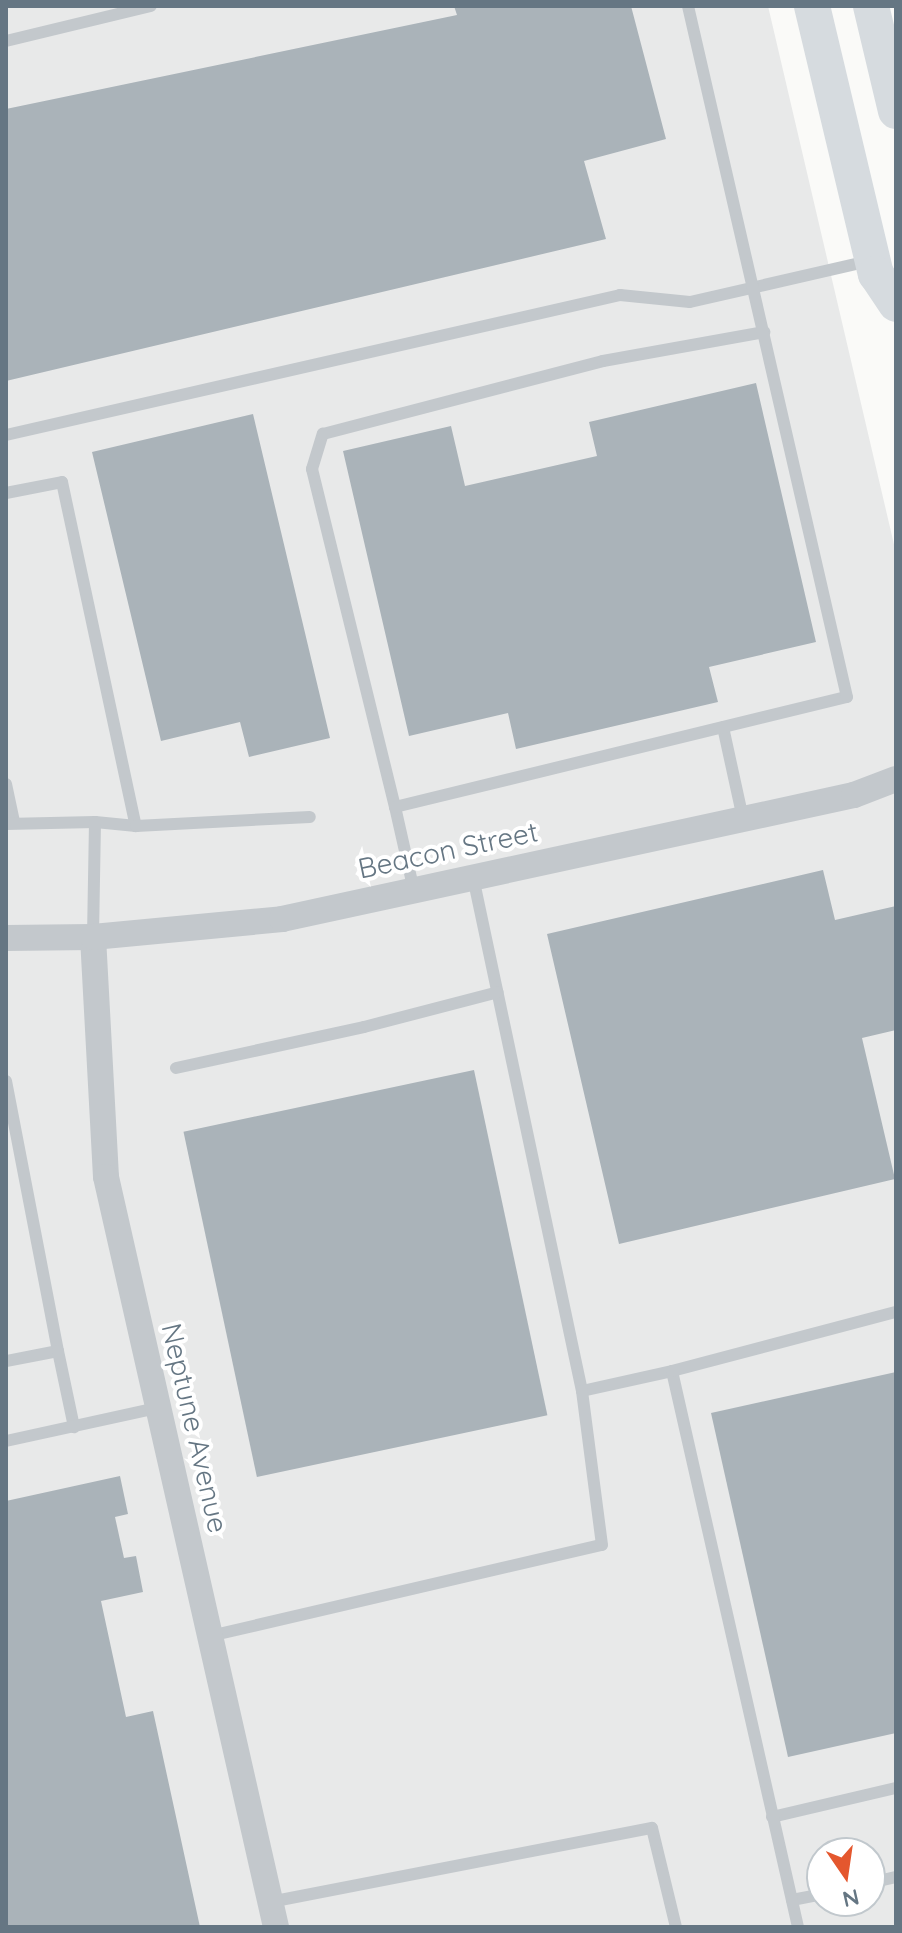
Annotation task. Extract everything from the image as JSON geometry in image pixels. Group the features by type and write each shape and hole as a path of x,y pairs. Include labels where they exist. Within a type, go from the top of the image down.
{"street":[{"path":"812,6 876,274 896,304"},
{"path":"871,6 896,111"},
{"name":"Beacon Street","path":"6,938 93,937 282,919 854,795 896,779"},
{"name":"Neptune Avenue","path":"93,937 106,1177 273,1914"}],"lane":[{"path":"6,41 151,6"},
{"path":"395,807 847,697 688,6"},
{"path":"6,435 620,295 690,302 873,260"},
{"path":"414,891 312,469 323,434 603,361 764,332"},
{"path":"6,493 62,482 136,826"},
{"path":"723,727 743,819"},
{"path":"6,784 10,823 95,822 136,826 310,817"},
{"path":"93,937 95,822"},
{"path":"210,1636 602,1545 582,1391 473,877"},
{"path":"176,1068 364,1027 498,992"},
{"path":"6,1081 74,1427"},
{"path":"582,1391 672,1371 896,1312"},
{"path":"6,1361 58,1351"},
{"path":"672,1371 798,1927"},
{"path":"6,1441 157,1408"},
{"path":"772,1817 896,1788"},
{"path":"273,1914 652,1828 676,1927"},
{"path":"792,1900 806,1897"}],"shaded area":[{"path":"6,6 768,6 896,553 896,1927 6,1927"}],"building":[{"path":"454,6 631,6 666,139 584,161 606,239 6,381 6,109 457,15"},
{"path":"756,383 816,642 709,667 718,702 516,749 508,713 409,736 343,451 451,426 465,486 597,456 589,422"},
{"path":"253,414 330,738 249,757 240,722 161,741 92,452"},
{"path":"823,870 835,920 896,906 896,1030 862,1038 895,1179 619,1244 547,934"},
{"path":"474,1070 547,1415 257,1477 183,1132"},
{"path":"896,1372 896,1733 788,1757 711,1413"},
{"path":"120,1476 128,1514 115,1517 124,1558 136,1556 143,1592 101,1601 126,1717 153,1711 200,1927 6,1927 6,1501"}]}
